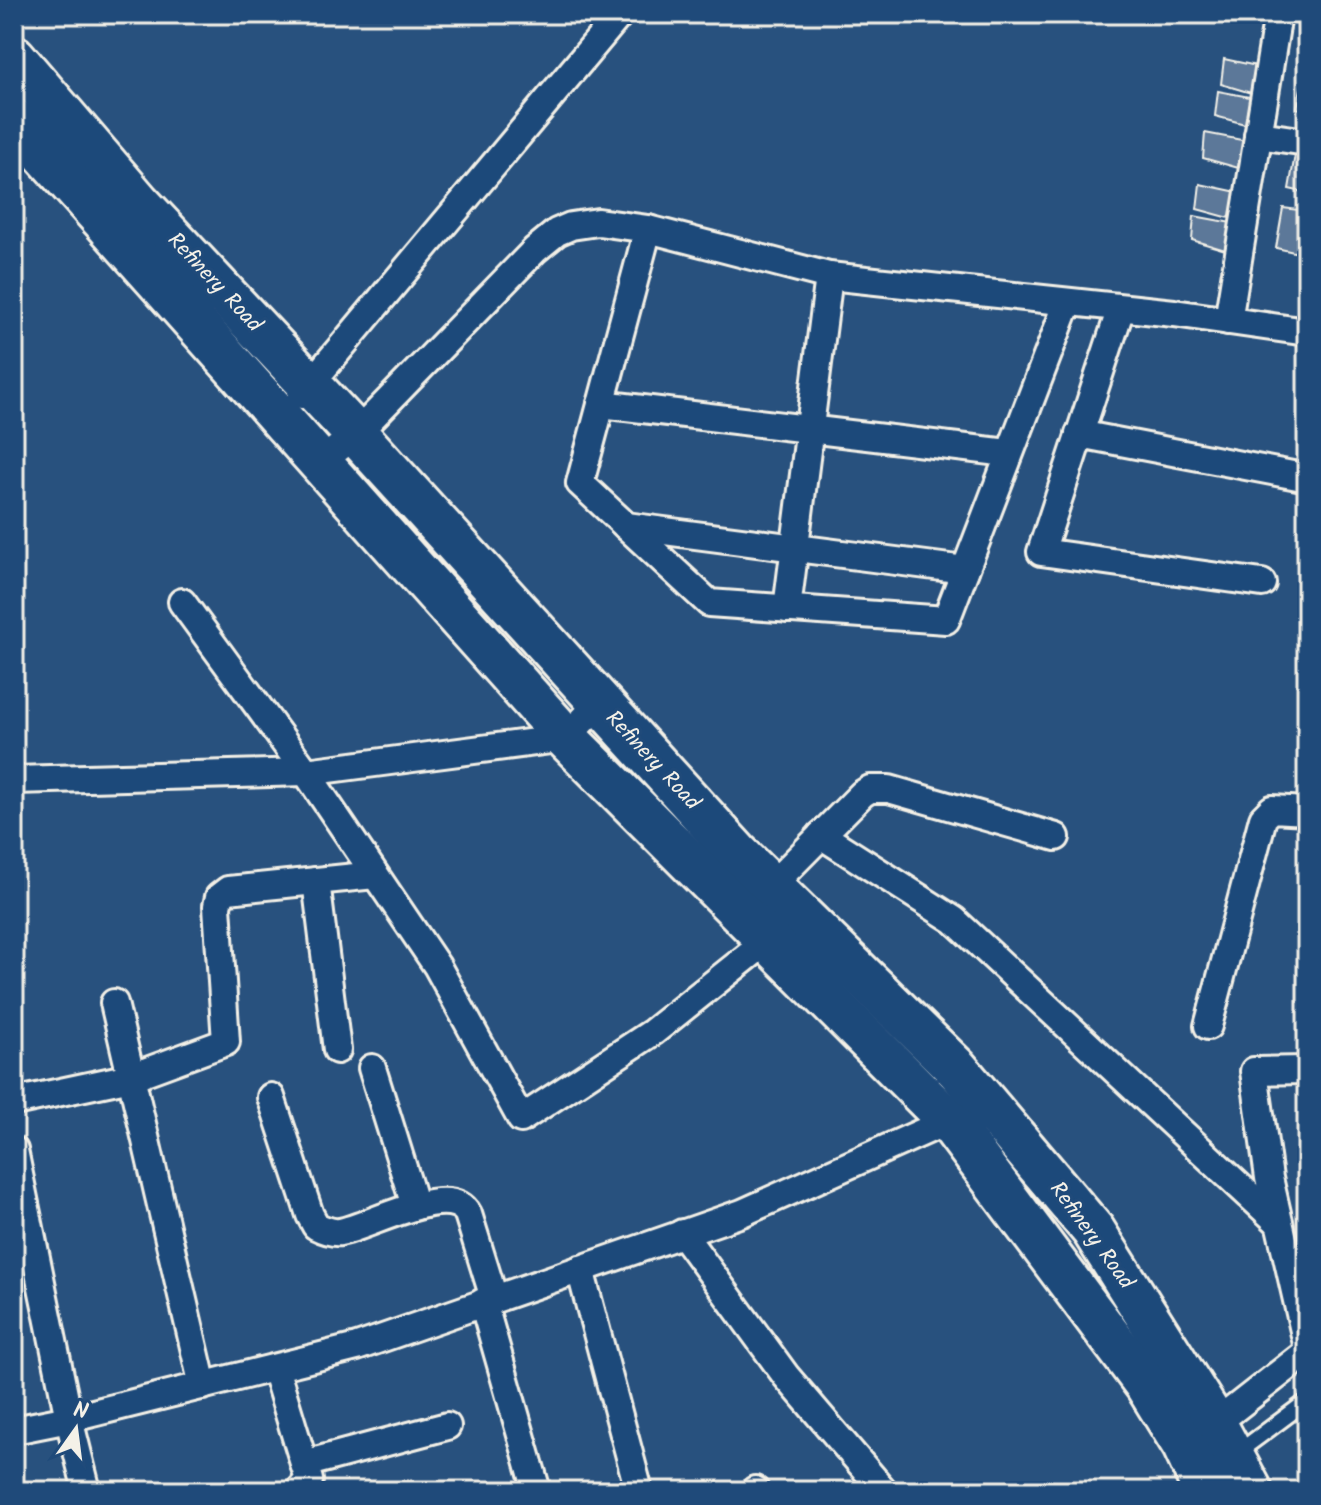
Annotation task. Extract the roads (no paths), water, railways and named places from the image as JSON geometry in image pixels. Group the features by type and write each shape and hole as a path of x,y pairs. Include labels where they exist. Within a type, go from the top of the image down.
{"main road":[{"name":"Refinery Road","path":"14,57 139,203 356,434 737,853 988,1103 1093,1230 1226,1471"},
{"name":"Refinery Road","path":"14,120 566,738 949,1121 1147,1386 1184,1446 1226,1471"}],"street":[{"path":"281,417 620,14"},
{"path":"1228,321 1278,14"},
{"path":"1258,135 1307,142"},
{"path":"321,462 356,434 535,250 557,232 583,222 648,229 829,276 1307,332"},
{"path":"648,229 580,483 709,603 946,620 1068,302"},
{"path":"787,609 829,276"},
{"path":"1121,308 1041,552 1262,583"},
{"path":"601,404 1008,453"},
{"path":"1079,434 1303,477"},
{"path":"626,526 965,570"},
{"path":"182,602 306,772 437,966 521,1119 653,1032 767,941"},
{"path":"17,784 306,772 566,738 599,703"},
{"path":"771,886 862,794 879,788 1056,837"},
{"path":"1208,1026 1263,818 1272,809 1307,811"},
{"path":"821,835 954,920 1279,1223"},
{"path":"14,1102 131,1077 226,1042 217,906 219,897 228,890 375,875"},
{"path":"316,881 337,1050"},
{"path":"114,1003 203,1386"},
{"path":"372,1068 415,1206"},
{"path":"1307,1070 1254,1071 1269,1178 1307,1344"},
{"path":"271,1097 316,1226 338,1233 415,1206 451,1200 465,1208 537,1491"},
{"path":"14,1430 357,1347 742,1213 988,1103"},
{"path":"14,1150 69,1419 87,1491"},
{"path":"682,1233 786,1376 884,1491"},
{"path":"580,1269 639,1491"},
{"path":"1226,1471 1307,1352"},
{"path":"275,1368 309,1480 299,1491"},
{"path":"304,1464 447,1426"}],"lane":[{"path":"1226,1471 1307,1401"}]}
